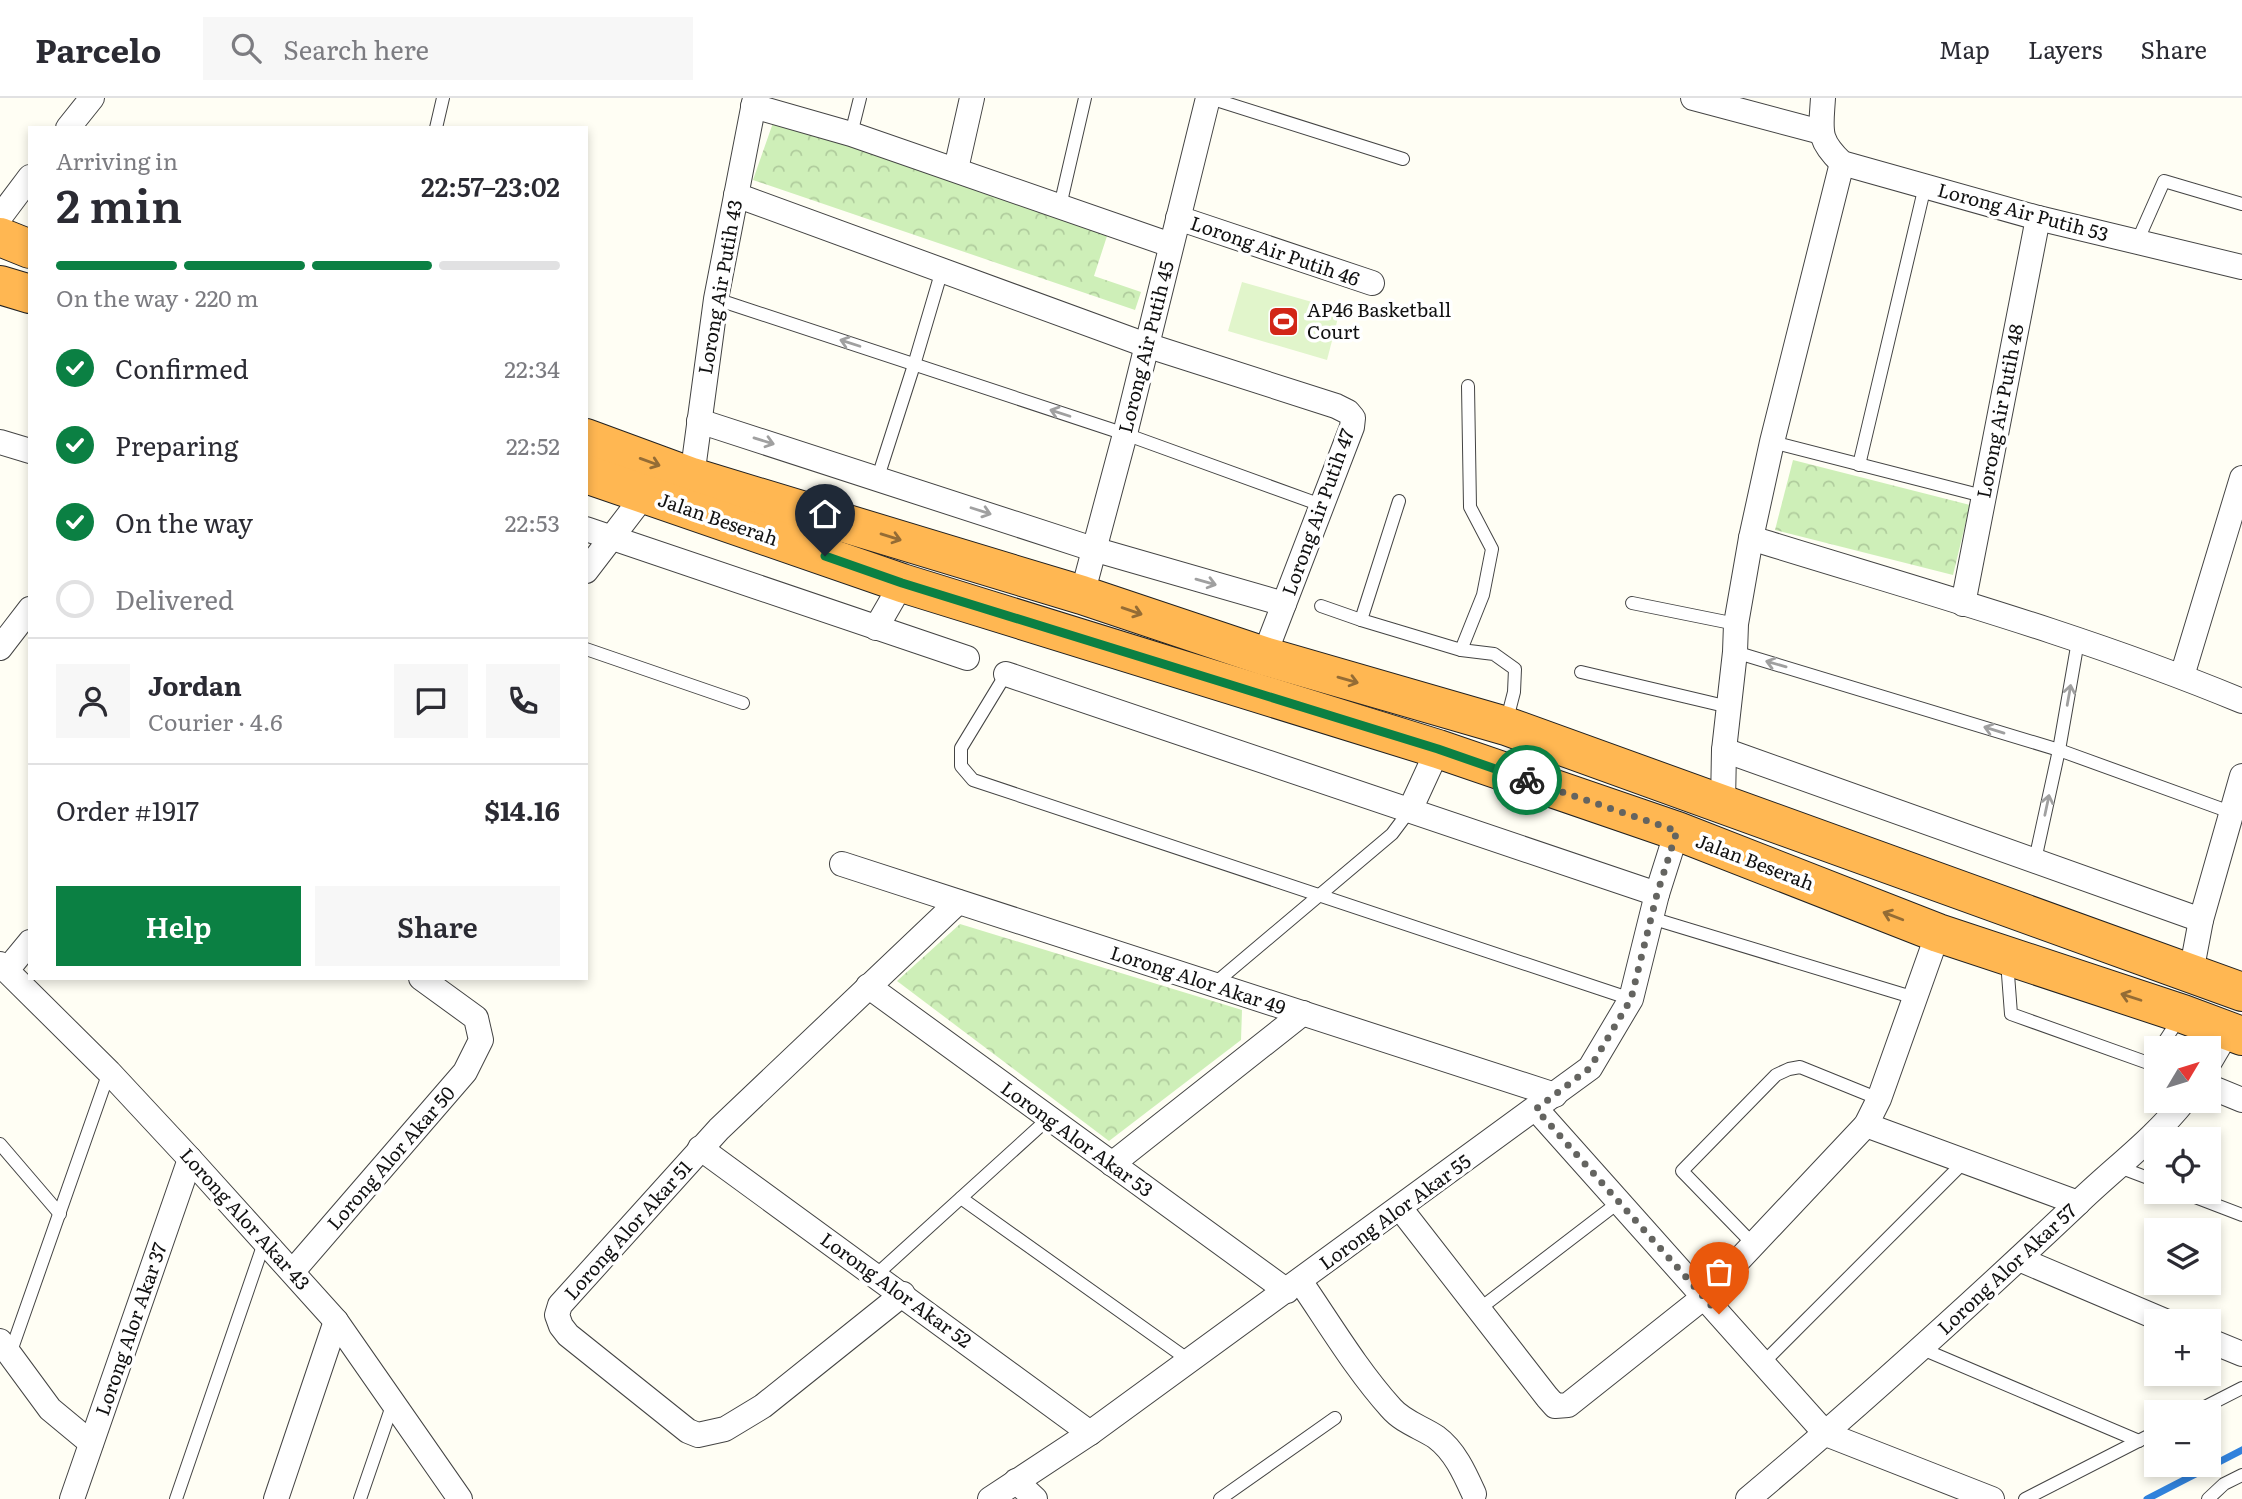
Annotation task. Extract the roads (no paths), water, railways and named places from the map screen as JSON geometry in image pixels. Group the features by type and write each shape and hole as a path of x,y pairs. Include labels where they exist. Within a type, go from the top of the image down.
{"highway":[{"path":"2,214 28,246"},
{"path":"0,285 28,294"},
{"name":"Jalan Beserah","path":"588,440 692,477 1082,595 1264,656 1506,726 2242,992"},
{"name":"Jalan Beserah","path":"588,475 902,583 1438,749 1677,831 1938,933 2235,1033"}],"street":[{"path":"70,126 92,98"},
{"path":"956,169 972,98"},
{"name":"Lorong Air Putih 45","path":"1082,595 1209,98"},
{"path":"1693,98 1821,132"},
{"path":"1723,803 1724,750 1736,624 1751,538 1772,442 1842,163 1826,148 1821,132 1823,98"},
{"path":"754,102 956,169 1171,245"},
{"name":"Lorong Air Putih 43","path":"692,477 716,299 754,102"},
{"name":"Lorong Air Putih 53","path":"1842,163 2038,218 2242,267"},
{"path":"2,214 28,180"},
{"path":"736,195 1146,345"},
{"name":"Lorong Air Putih 46","path":"1178,218 1372,284"},
{"name":"Lorong Air Putih 48","path":"1963,604 2038,218"},
{"name":"Lorong Air Putih 47","path":"1146,345 1336,406 1353,418 1352,427 1264,656"},
{"path":"699,421 1093,549 1284,604"},
{"path":"2182,676 2242,478"},
{"path":"588,569 645,494"},
{"path":"588,530 967,658"},
{"path":"1751,538 2078,641 2182,676 2242,701"},
{"path":"876,628 902,583"},
{"path":"0,648 28,612"},
{"path":"1006,674 1410,810 1654,906"},
{"path":"1410,810 1438,749"},
{"path":"1724,750 2201,920"},
{"path":"2191,973 2201,920 2242,776"},
{"name":"Lorong Alor Akar 55","path":"990,1499 1090,1433 1590,1068 1631,999 1654,906 1677,831"},
{"name":"Lorong Alor Akar 49","path":"842,864 1303,1013 1545,1102"},
{"name":"Lorong Alor Akar 51","path":"903,1294 763,1406 724,1429 698,1435 688,1431 568,1335 557,1315 561,1305 700,1149 867,986 958,902"},
{"path":"1401,1208 1547,1397 1555,1405 1568,1405 1704,1297 1866,1125 1879,1099 1938,933"},
{"path":"3,967 28,944"},
{"name":"Lorong Alor Akar 43","path":"3,967 109,1072 265,1240 336,1321 460,1499"},
{"name":"Lorong Alor Akar 50","path":"293,1271 465,1072 481,1040 477,1018 424,980"},
{"name":"Lorong Alor Akar 53","path":"867,986 1112,1164 1294,1286 1393,1411 1436,1437 1454,1455 1474,1494"},
{"path":"1112,1164 1303,1013"},
{"path":"2221,1050 2235,1033"},
{"path":"2221,1091 2242,1100"},
{"path":"1545,1102 1619,1202 1826,1434 1992,1499"},
{"name":"Lorong Alor Akar 57","path":"1748,1499 1826,1434 1920,1349 2166,1124 2175,1113"},
{"path":"1866,1125 2078,1203"},
{"name":"Lorong Alor Akar 52","path":"700,1149 903,1294 1090,1433"},
{"name":"Lorong Alor Akar 37","path":"72,1499 190,1159"},
{"path":"2019,1259 2144,1312"},
{"path":"276,1499 336,1321"},
{"path":"2221,1345 2242,1354"},
{"path":"5,1348 50,1409 91,1443"},
{"path":"1016,1481 1035,1499"}],"lane":[{"path":"436,126 443,98"},
{"path":"851,134 860,98"},
{"path":"1059,206 1085,98"},
{"path":"1209,98 1403,159"},
{"path":"2137,242 2164,181 2242,204"},
{"path":"1859,465 1925,186"},
{"path":"878,477 942,270"},
{"path":"716,299 1125,434 1321,505"},
{"path":"1461,650 1483,596 1492,549 1470,507 1468,386"},
{"path":"1772,442 1983,496"},
{"path":"1361,620 1399,501"},
{"path":"1632,603 1736,624"},
{"path":"1321,606 1461,650 1494,654 1515,669 1514,692 1506,726"},
{"path":"2035,860 2059,750 2078,641"},
{"path":"588,650 743,703"},
{"path":"1735,652 2059,750 2233,813"},
{"path":"1581,673 1729,707"},
{"path":"1006,674 961,748 961,766 973,780 1631,999"},
{"path":"1214,985 1392,834 1410,810"},
{"path":"1654,906 1915,998"},
{"path":"2007,957 2011,1014 2144,1059"},
{"path":"2169,1036 2183,1014"},
{"path":"1754,1245 1682,1171 1776,1075 1788,1069 1800,1067 1879,1099"},
{"path":"5,1348 61,1214 109,1072"},
{"path":"876,1275 1048,1118"},
{"path":"0,1144 61,1214"},
{"path":"1763,1363 1965,1161"},
{"path":"2119,1167 2144,1176"},
{"path":"961,1198 1190,1361"},
{"path":"1478,1310 1619,1202"},
{"path":"2213,1204 2242,1215"},
{"path":"176,1499 265,1240"},
{"path":"1920,1349 2139,1441"},
{"path":"2218,1400 2242,1388"},
{"path":"360,1499 393,1403"},
{"path":"1220,1499 1335,1418"},
{"path":"2025,1499 2144,1438"},
{"path":"2208,1499 2224,1484 2242,1475"}],"waterway":[{"path":"2147,1499 2242,1450"}],"place":[{"name":"AP46 Basketball Court","path":"1284,321"}]}
